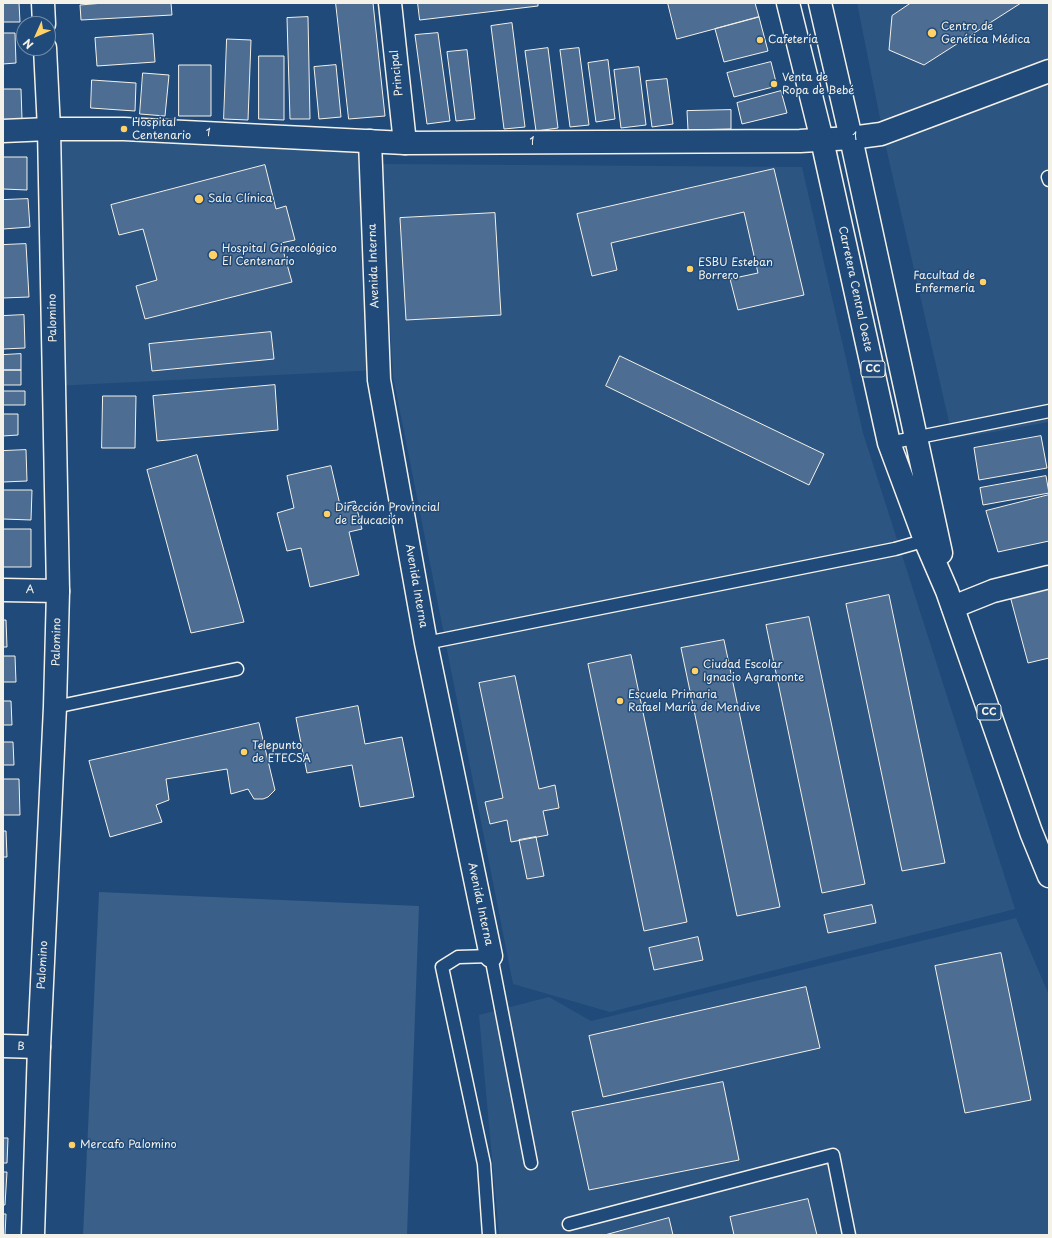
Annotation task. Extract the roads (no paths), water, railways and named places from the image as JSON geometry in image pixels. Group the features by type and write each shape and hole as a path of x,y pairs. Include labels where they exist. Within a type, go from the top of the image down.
{"street":[{"path":"43,3 44,16"},
{"name":"Principal","path":"390,3 405,143"},
{"name":"Carretera Central Oeste","path":"788,3 822,140 889,443 932,538"},
{"name":"Carretera Central Oeste","path":"820,3 916,437 932,538 950,599 1031,832 1049,876"},
{"name":"Palomino","path":"33,1235 39,1047 55,707 58,591 49,129 45,56"},
{"name":"1","path":"3,131 49,129 124,129 405,143 822,140 881,134 1049,71"},
{"name":"Avenida Interna","path":"370,141 379,380 426,643 491,956"},
{"path":"950,599 993,592 1049,577"},
{"name":"A","path":"3,590 58,591"},
{"name":"B","path":"3,1046 39,1047"}],"lane":[{"path":"889,443 1049,411"},
{"path":"426,643 895,549 932,538"},
{"path":"55,707 237,669"},
{"path":"488,1235 484,1164 442,967 458,957 491,956 532,1163"},
{"path":"569,1224 833,1155 848,1235"}],"place":[{"name":"Centro de Genética Médica","path":"932,33"},
{"name":"Cafetería","path":"760,40"},
{"name":"Venta de Ropa de Bebé","path":"774,84"},
{"name":"Hospital Centenario","path":"124,129"},
{"name":"Sala Clínica","path":"199,199"},
{"name":"Hospital Ginecológico El Centenario","path":"213,255"},
{"name":"ESBU Esteban Borrero","path":"690,269"},
{"name":"Facultad de Enfermería","path":"983,282"},
{"name":"Dirección Provincial de Educación","path":"327,514"},
{"name":"Ciudad Escolar Ignacio Agramonte","path":"695,671"},
{"name":"Escuela Primaria Rafael María de Mendive","path":"620,701"},
{"name":"Telepunto de ETECSA","path":"244,752"},
{"name":"Mercafo Palomino","path":"72,1145"}]}
